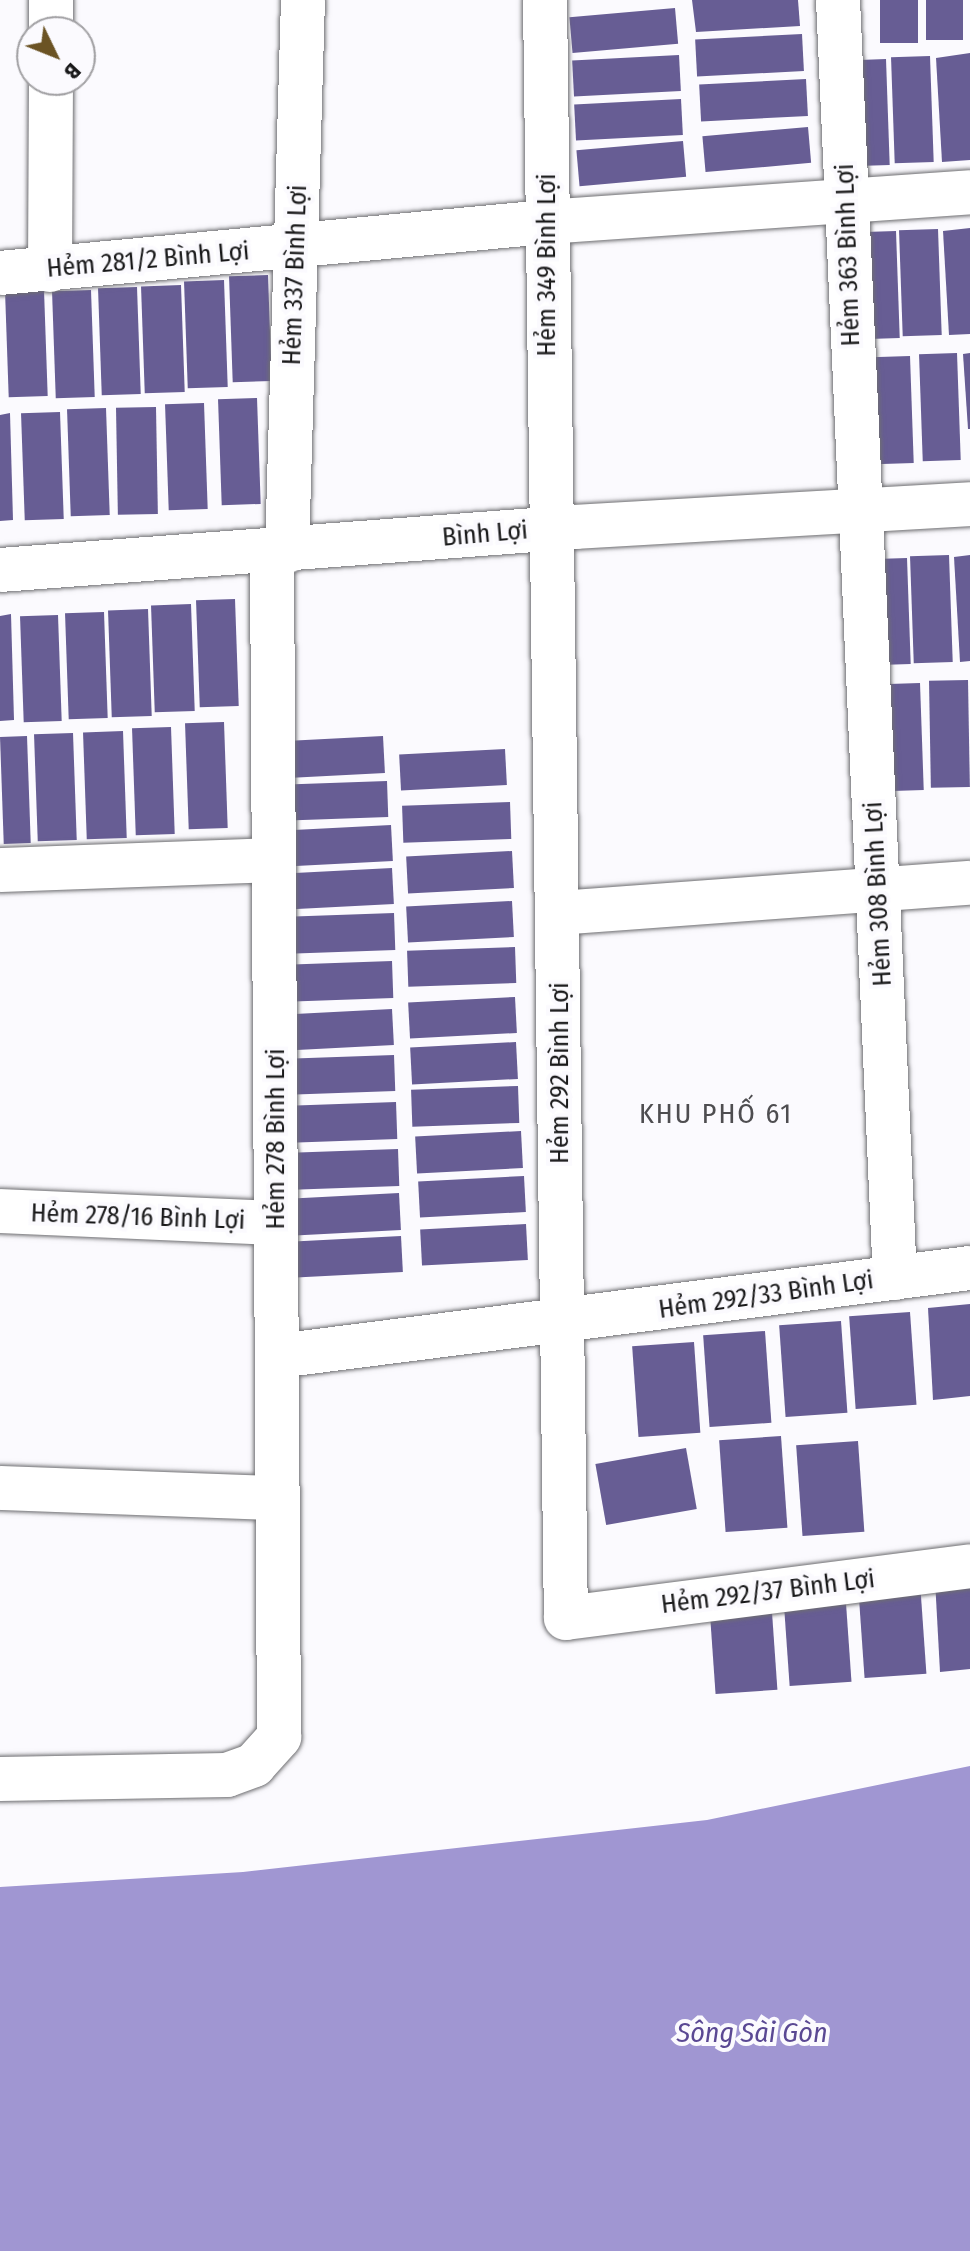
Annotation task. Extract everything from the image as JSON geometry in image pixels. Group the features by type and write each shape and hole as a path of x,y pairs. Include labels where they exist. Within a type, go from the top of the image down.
{"street":[{"name":"Hẻm 337 Bình Lợi","path":"279,551 296,247 303,0"},
{"name":"Hẻm 349 Bình Lợi","path":"545,0 549,529"},
{"name":"Hẻm 363 Bình Lợi","path":"838,0 857,511"},
{"path":"50,270 51,96"},
{"name":"Hẻm 281/2 Bình Lợi","path":"0,273 546,222 970,192"},
{"name":"Bình Lợi","path":"0,570 549,529 970,504"},
{"name":"Hẻm 308 Bình Lợi","path":"857,511 895,1278"},
{"name":"Hẻm 292 Bình Lợi","path":"549,529 558,913 566,1618"},
{"name":"Hẻm 278 Bình Lợi","path":"0,1779 227,1775 246,1770 270,1752 279,1727 274,860 279,551"},
{"path":"0,870 274,860"},
{"path":"558,913 970,883"},
{"name":"Hẻm 278/16 Bình Lợi","path":"0,1211 276,1223"},
{"name":"Hẻm 292/33 Bình Lợi","path":"278,1356 970,1268"},
{"path":"0,1488 277,1498"},
{"name":"Hẻm 292/37 Bình Lợi","path":"566,1618 970,1566"}],"water":[{"name":"Sông Sài Gòn","path":"970,1766 970,2251 0,2251 0,1887 243,1872 707,1820"}],"building":[{"path":"692,0 798,0 800,26 696,32"},
{"path":"880,0 918,0 918,43 880,43"},
{"path":"926,0 963,0 963,40 926,40"},
{"path":"675,8 678,44 573,53 569,17"},
{"path":"802,34 804,71 697,77 695,40"},
{"path":"970,53 970,160 942,162 936,58"},
{"path":"679,55 681,91 574,97 572,61"},
{"path":"930,56 934,162 895,163 891,57"},
{"path":"886,59 890,165 850,166 846,60"},
{"path":"806,79 808,116 701,122 699,85"},
{"path":"681,99 683,135 576,141 574,105"},
{"path":"808,127 811,163 706,172 702,136"},
{"path":"683,141 686,177 580,186 576,150"},
{"path":"970,228 970,334 949,335 943,231"},
{"path":"938,229 942,335 903,336 899,230"},
{"path":"896,231 900,338 861,339 857,232"},
{"path":"268,275 272,381 233,382 229,276"},
{"path":"224,280 228,387 188,388 184,281"},
{"path":"181,285 185,392 145,393 141,286"},
{"path":"137,287 141,394 102,395 98,288"},
{"path":"44,290 48,396 9,397 5,291"},
{"path":"91,290 95,397 56,398 52,291"},
{"path":"957,353 961,460 923,461 919,354"},
{"path":"970,353 970,429 968,429 963,354"},
{"path":"910,356 914,463 875,464 871,357"},
{"path":"257,398 261,504 222,505 218,399"},
{"path":"204,403 208,509 169,510 165,404"},
{"path":"156,407 158,514 118,515 116,408"},
{"path":"106,408 110,515 71,516 67,409"},
{"path":"60,412 64,519 25,520 21,413"},
{"path":"10,413 13,520 0,521 0,415"},
{"path":"949,555 953,662 914,663 910,556"},
{"path":"970,555 970,661 960,662 954,557"},
{"path":"907,558 911,664 872,665 868,559"},
{"path":"235,599 239,706 200,707 196,600"},
{"path":"191,604 195,711 155,712 151,605"},
{"path":"148,609 152,716 112,717 108,610"},
{"path":"104,612 108,718 69,719 65,613"},
{"path":"11,614 14,720 0,721 0,616"},
{"path":"58,615 62,721 24,722 20,616"},
{"path":"968,680 970,787 931,788 929,681"},
{"path":"920,683 924,790 885,791 881,684"},
{"path":"224,722 228,828 189,829 185,723"},
{"path":"171,727 175,834 136,835 132,728"},
{"path":"123,731 127,838 87,839 83,732"},
{"path":"73,733 77,840 38,841 34,734"},
{"path":"27,736 31,843 4,844 0,737"},
{"path":"383,736 385,773 278,779 276,742"},
{"path":"505,749 507,785 401,790 399,755"},
{"path":"387,781 388,817 281,821 280,785"},
{"path":"510,802 511,839 403,843 402,806"},
{"path":"391,825 393,861 286,867 284,831"},
{"path":"512,851 514,888 408,893 406,857"},
{"path":"392,868 394,904 287,910 285,874"},
{"path":"512,901 514,937 408,942 406,907"},
{"path":"394,913 395,950 288,954 287,917"},
{"path":"515,947 516,983 408,987 407,951"},
{"path":"392,961 393,998 286,1002 285,965"},
{"path":"515,997 517,1033 410,1039 408,1003"},
{"path":"392,1009 394,1045 287,1051 285,1015"},
{"path":"516,1042 518,1079 412,1084 410,1048"},
{"path":"394,1055 395,1091 288,1095 287,1059"},
{"path":"518,1086 519,1123 412,1127 411,1090"},
{"path":"396,1102 397,1139 290,1143 289,1106"},
{"path":"521,1131 523,1168 417,1173 415,1137"},
{"path":"398,1149 399,1186 292,1190 291,1153"},
{"path":"524,1176 526,1212 420,1217 418,1182"},
{"path":"399,1193 401,1230 295,1235 293,1199"},
{"path":"526,1224 528,1260 422,1265 420,1230"},
{"path":"401,1236 403,1272 296,1278 294,1242"},
{"path":"970,1304 970,1396 933,1400 928,1308"},
{"path":"910,1312 916,1405 856,1409 849,1316"},
{"path":"841,1321 847,1413 786,1417 779,1325"},
{"path":"765,1331 771,1423 710,1427 703,1335"},
{"path":"694,1342 700,1433 638,1437 632,1346"},
{"path":"781,1436 787,1528 726,1532 719,1440"},
{"path":"858,1441 864,1532 802,1536 796,1445"},
{"path":"686,1448 697,1509 606,1525 595,1464"},
{"path":"970,1577 970,1669 940,1672 935,1580"},
{"path":"920,1582 926,1674 865,1678 858,1586"},
{"path":"845,1589 851,1682 790,1686 783,1593"},
{"path":"771,1598 777,1690 716,1694 709,1602"}],"district":[{"name":"KHU PHỐ 61","path":"716,1114"}]}
